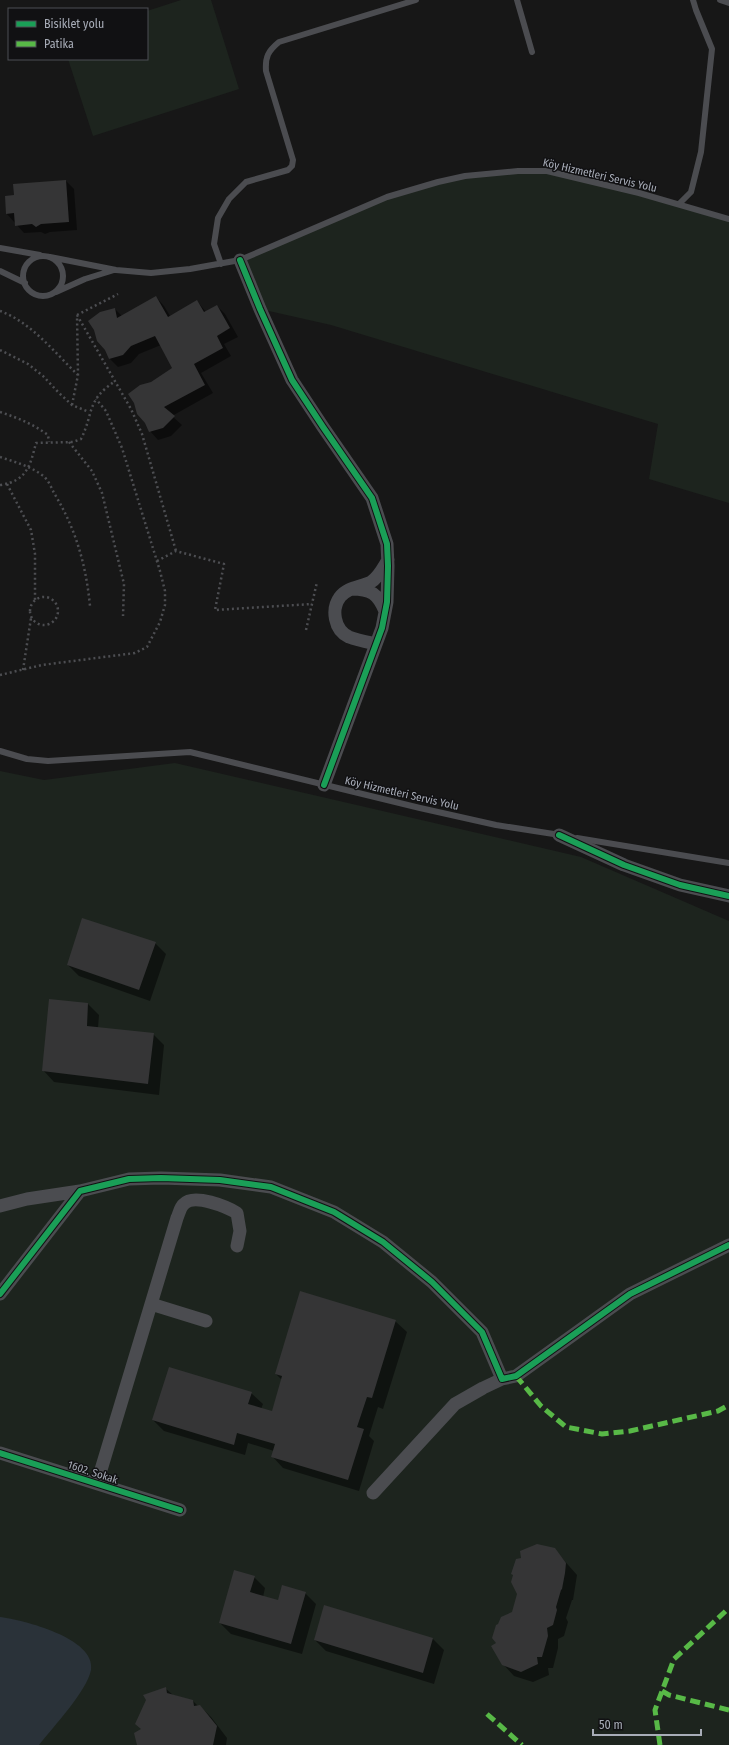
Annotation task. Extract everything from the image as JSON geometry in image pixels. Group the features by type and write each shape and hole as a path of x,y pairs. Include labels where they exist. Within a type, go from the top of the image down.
{"street":[{"path":"240,260 292,380 372,498 387,544 387,602 382,628 324,785"},
{"path":"376,644 348,636 336,624 334,608 340,596 350,589 371,582 380,574 388,560"},
{"path":"350,589 364,590 379,598 385,611"},
{"path":"560,835 624,865 680,885 729,896"},
{"path":"0,1206 27,1199 80,1191 129,1179 161,1178 220,1180 271,1187 334,1212 383,1242 437,1288 482,1332 502,1379"},
{"path":"0,1294 80,1191"},
{"path":"97,1483 177,1218 183,1204 190,1200 197,1199 220,1205 237,1213 240,1231 237,1246"},
{"path":"373,1492 455,1404 502,1379 516,1376 630,1294 729,1245"},
{"path":"151,1304 206,1321"},
{"name":"1602. Sokak","path":"0,1453 180,1510"}],"lane":[{"path":"221,264 214,244 218,218 229,199 246,182 288,170 292,166 293,160 266,71 265,60 269,50 279,42 416,0"},
{"path":"517,0 532,52"},
{"path":"679,204 691,192 701,152 712,49 693,0"},
{"path":"720,0 729,2"},
{"name":"Köy Hizmetleri Servis Yolu","path":"116,270 151,273 221,264 240,260 387,198 438,182 465,176 518,171 547,171 729,218"},
{"path":"0,248 116,270"},
{"path":"25,283 24,271 27,264 37,257 47,256 60,265 63,271 61,284 52,293"},
{"path":"0,271 25,283 34,293 46,295 85,279 116,270"},
{"name":"Köy Hizmetleri Servis Yolu","path":"0,751 28,759 48,761 190,752 496,825 729,863"}],"path":[{"path":"77,315 118,294"},
{"path":"0,310 10,314 28,326 78,375"},
{"path":"72,405 78,375 77,315"},
{"path":"77,315 114,382 131,408 142,434 176,551"},
{"path":"0,350 28,364 43,376 72,405 89,412"},
{"path":"0,485 16,480 27,472 36,443 69,442 81,439 89,412 96,399 103,390 114,382"},
{"path":"0,675 42,665 135,654 147,647 160,622 165,605 165,591 157,561 122,448 106,411 96,399"},
{"path":"0,412 24,419 39,428 48,435 49,442"},
{"path":"69,442 92,471 102,493 124,584 123,616"},
{"path":"0,457 29,467 44,476 63,508 78,544 87,576 90,606"},
{"path":"7,484 31,530 35,554 35,600 31,610 23,670"},
{"path":"157,561 176,551 224,564 215,610 312,604"},
{"path":"306,630 317,582"},
{"path":"31,618 39,624 44,625 52,622 57,614 56,604 48,598 39,598 35,600"}],"shaded area":[{"path":"181,0 211,0 239,89 93,136 68,60 148,60 148,11"},
{"path":"547,171 729,219 729,503 649,479 658,424 331,325 260,309 240,260 387,197 465,176"},
{"path":"175,763 581,857 729,921 729,1745 0,1745 0,771 44,780"},
{"path":"0,1617 25,1622 56,1633 70,1640 82,1649 89,1659 91,1670 83,1688 69,1709 39,1745 0,1745"}],"building":[{"path":"66,180 69,222 41,224 36,227 32,224 15,226 14,213 6,214 5,196 14,195 13,184"},
{"path":"156,296 168,317 197,300 204,312 217,305 230,328 217,336 223,348 194,364 205,385 164,407 175,416 163,428 149,432 145,423 137,414 134,403 128,394 140,385 151,382 172,368 155,336 131,346 123,355 109,359 105,350 97,341 94,330 88,321 100,312 115,308 117,318"},
{"path":"82,918 156,942 139,990 67,965"},
{"path":"49,999 88,1003 87,1026 154,1033 148,1084 42,1071"},
{"path":"300,1291 396,1320 372,1398 367,1397 357,1427 364,1429 348,1480 271,1457 275,1444 237,1433 234,1445 152,1420 169,1367 252,1392 248,1404 272,1411 282,1376 275,1374"},
{"path":"537,1544 555,1548 566,1563 565,1573 553,1625 547,1628 548,1636 542,1657 537,1657 538,1664 521,1672 502,1665 491,1646 496,1643 492,1638 496,1625 501,1617 512,1612 517,1594 511,1582 513,1575 511,1574 516,1559 521,1558 520,1551"},
{"path":"234,1570 255,1576 250,1592 278,1600 282,1585 306,1592 291,1644 219,1623"},
{"path":"324,1605 433,1638 423,1673 314,1640"},
{"path":"166,1687 167,1693 193,1700 194,1706 200,1705 217,1726 213,1745 137,1745 134,1733 141,1729 135,1724 146,1700 143,1695"}],"marked path":[{"path":"516,1376 541,1406 566,1427 602,1434 630,1431 718,1411 729,1405"},
{"path":"660,1745 655,1710 674,1659 729,1608"},
{"path":"662,1691 669,1695 729,1710"},
{"path":"487,1714 522,1745"}],"cycle path":[{"path":"240,260 292,380 372,498 387,544 387,602 382,628 324,785"},
{"path":"559,835 624,865 680,885 729,896"},
{"path":"0,1294 80,1191 129,1179 161,1178 220,1180 271,1187 334,1212 383,1242 432,1282 482,1332 502,1379 516,1376 630,1294 729,1245"},
{"path":"0,1453 180,1510"}]}
